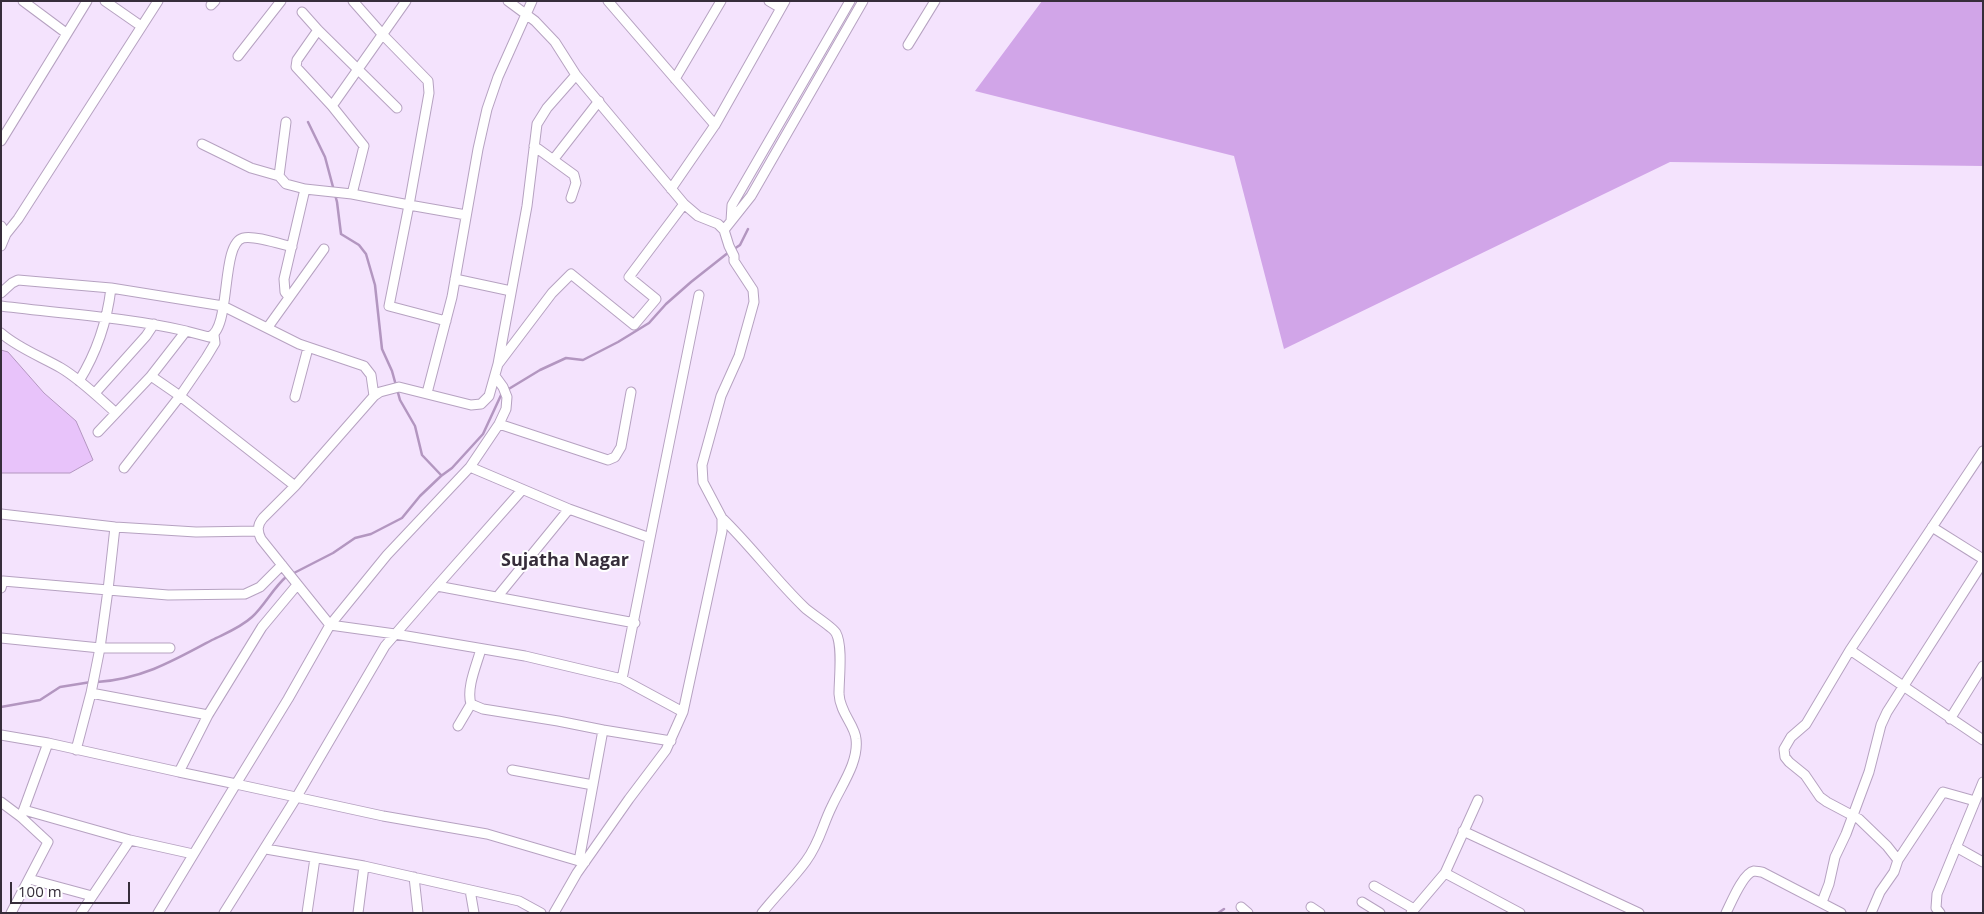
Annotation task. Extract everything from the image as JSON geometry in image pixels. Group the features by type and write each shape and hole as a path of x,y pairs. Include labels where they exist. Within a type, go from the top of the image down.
{"street":[{"path":"23,1 66,33"},
{"path":"1,141 86,1"},
{"path":"105,1 141,26"},
{"path":"1,246 6,234 18,219 158,1"},
{"path":"238,56 281,1"},
{"path":"353,1 383,35 426,76 430,86 389,306 446,321"},
{"path":"332,106 406,1"},
{"path":"508,1 542,27 555,42 576,75 684,204 698,216 718,224 724,230 734,256 734,261 752,290 754,302 739,356 721,396 702,465 703,482 722,518 744,539 795,599 811,615 836,632 839,642 840,696 846,718 856,739 856,751 849,772 830,808 820,839 806,861 762,913"},
{"path":"427,393 455,279 486,108 532,1"},
{"path":"608,1 716,125"},
{"path":"675,79 721,1"},
{"path":"671,189 716,125 783,4 769,1"},
{"path":"731,221 732,205 850,1"},
{"path":"724,230 751,196 863,1"},
{"path":"908,45 935,1"},
{"path":"302,12 397,108"},
{"path":"318,30 297,60 296,65 301,74 332,106 364,146 352,194"},
{"path":"576,75 540,118 535,130 527,206 496,376 490,396 481,404 471,405 399,387 388,389 374,396 295,486 263,518 258,531 261,539 330,625 525,656 622,679 683,712"},
{"path":"553,160 599,101"},
{"path":"279,176 286,122"},
{"path":"202,144 251,168 279,176 286,184 305,189 340,192 466,215"},
{"path":"534,146 574,175 576,183 570,198"},
{"path":"289,297 285,292 284,284 305,189"},
{"path":"498,364 552,293 571,274 634,325 656,298 629,276 684,204"},
{"path":"1,226 6,234"},
{"path":"124,468 180,396 214,346 216,340 214,335 223,306 229,261 234,246 240,239 244,238 292,247"},
{"path":"268,327 324,249"},
{"path":"455,279 511,291"},
{"path":"1,293 18,280 112,288 223,306 308,348 355,362 367,368 371,375 374,396"},
{"path":"79,381 97,348 107,317 112,288"},
{"path":"622,679 635,622 699,295"},
{"path":"1,306 107,317 154,324 206,337 214,335"},
{"path":"95,394 146,336 154,324"},
{"path":"1,332 13,342 64,370 115,412"},
{"path":"98,432 151,376 186,332"},
{"path":"295,397 308,348"},
{"path":"151,376 180,396 295,486"},
{"path":"158,913 288,699 330,625 387,555 470,467 499,424 506,409 507,397 496,376"},
{"path":"499,424 608,460 615,457 621,447 631,392"},
{"path":"1898,860 1866,824 1853,814 1827,802 1820,796 1805,775 1789,762 1784,749 1791,737 1806,724 1850,650 1983,451"},
{"path":"470,467 569,509 650,538"},
{"path":"224,913 296,798 373,664 395,634 436,586 522,490"},
{"path":"498,596 569,509"},
{"path":"1,514 115,527 196,532 258,531"},
{"path":"554,913 582,861 671,742 683,712 722,531 722,518"},
{"path":"76,750 92,690 100,648 115,527"},
{"path":"1822,902 1829,884 1835,857 1869,772 1881,725 1902,687 1983,560 1932,527"},
{"path":"2,583 168,595 245,594 260,586 284,568"},
{"path":"179,772 208,715 262,627 296,584"},
{"path":"436,586 635,622"},
{"path":"1,638 100,648 170,648"},
{"path":"481,649 470,690 469,698 471,704 483,709 671,742"},
{"path":"1850,650 1902,687 1983,740"},
{"path":"1950,718 1982,669"},
{"path":"92,690 208,715"},
{"path":"458,726 471,704"},
{"path":"582,861 603,730"},
{"path":"1,735 383,816 487,834 582,861"},
{"path":"23,813 48,744"},
{"path":"512,770 593,785"},
{"path":"1940,913 1936,908 1937,894 1983,782"},
{"path":"1871,913 1880,892 1894,872 1898,860 1943,792 1975,801"},
{"path":"1374,886 1412,911 1445,873 1478,800"},
{"path":"1,802 23,813 193,854"},
{"path":"11,913 48,842 23,813"},
{"path":"1464,830 1639,913"},
{"path":"80,913 130,840"},
{"path":"1956,847 1983,862"},
{"path":"266,848 364,866 519,901 541,913"},
{"path":"307,913 315,858"},
{"path":"358,913 364,866"},
{"path":"1726,913 1743,881 1749,873 1755,870 1841,913"},
{"path":"1445,873 1520,913"},
{"path":"414,877 418,913"},
{"path":"29,879 92,896"},
{"path":"470,890 474,913"},
{"path":"1362,902 1380,913"},
{"path":"1311,906 1320,913"}],"shaded area":[{"path":"1042,1 1983,1 1983,166 1670,162 1284,349 1234,156 975,91"},
{"path":"1,350 8,352 44,393 76,421 93,460 70,473 1,473"}],"waterway":[{"path":"308,122 325,157 337,202 341,234 359,245 366,254 375,285 382,349 392,371 400,400 415,426 422,455 441,475"},
{"path":"734,249 740,245 748,229"},
{"path":"507,390 540,370 566,358 583,360 649,323 666,304 729,252"},
{"path":"292,574 333,553 355,538 371,534 402,518 420,496 452,468 483,434 502,393"},
{"path":"97,682 128,677 157,668 238,627 257,612 287,576"},
{"path":"1,707 40,700 60,687 91,682"},
{"path":"1218,913 1224,909"}],"district":[{"name":"Sujatha Nagar","path":"565,561"}]}
